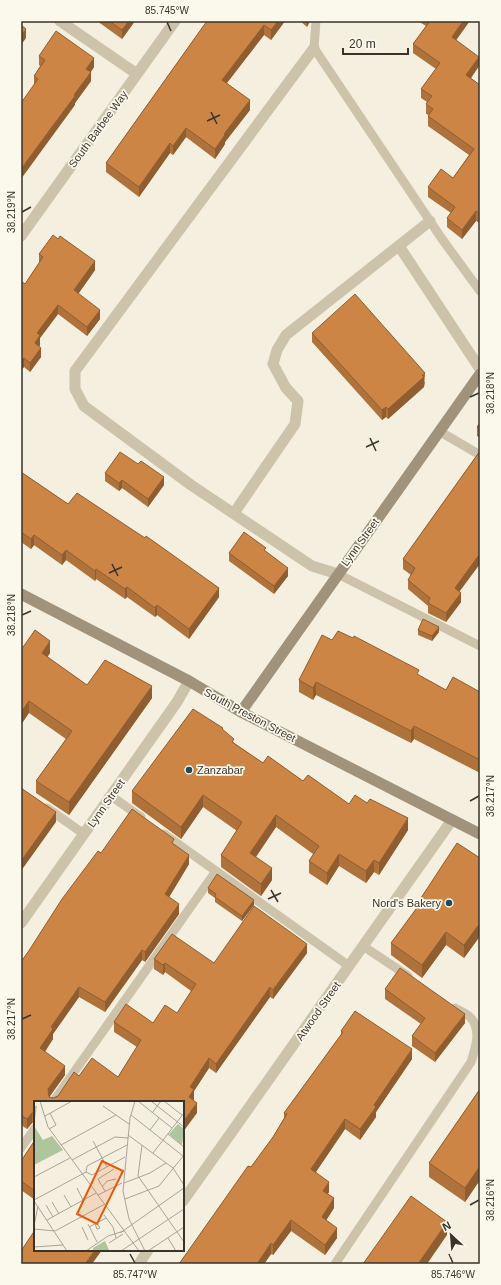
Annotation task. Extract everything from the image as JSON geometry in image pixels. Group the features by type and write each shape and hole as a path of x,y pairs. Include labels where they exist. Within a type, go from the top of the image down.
{"main road":[{"name":"Lynn Street","path":"242,712 439,430 480,374"},
{"name":"South Preston Street","path":"21,594 189,681 242,712 480,834"}],"street":[{"path":"60,21 137,74"},
{"name":"South Barbee Way","path":"21,236 176,21"},
{"path":"314,48 75,371 75,389 84,406 191,485 312,566 338,574"},
{"path":"234,513 295,424 298,402 286,388 273,364 277,350 286,335 430,221"},
{"path":"399,246 480,369"},
{"name":"Lynn Street","path":"21,923 177,702 189,681"},
{"name":"Atwood Street","path":"184,1200 452,820"},
{"path":"139,1264 147,1251"}],"lane":[{"path":"316,21 314,48 430,221 480,291"},
{"path":"439,430 480,455"},
{"path":"338,574 480,646"},
{"path":"111,796 349,966"},
{"path":"40,803 84,834"},
{"path":"54,1101 216,871"},
{"path":"363,946 414,980"},
{"path":"335,1264 471,1062 476,1046 477,1032 472,1018 446,1001"},
{"path":"21,1148 34,1129"}],"building":[{"path":"109,21 129,21 122,30"},
{"path":"207,21 278,21 271,30 264,25 222,80 250,100 224,134 225,135 215,149 186,128 173,146 170,143 139,187 106,163"},
{"path":"430,21 463,21 452,37 479,57 466,75 480,85 480,214 476,211 462,230 447,218 455,207 428,187 441,169 453,178 474,149 428,116 433,109 426,104 432,96 421,89 440,63 413,44"},
{"path":"21,25 26,29 21,36"},
{"path":"56,31 94,58 86,69 91,72 21,169 21,103 38,79 34,76 45,60 39,56"},
{"path":"53,235 58,239 60,236 95,261 74,290 100,310 87,327 58,305 37,333 40,335 35,343 41,348 30,363 24,358 21,361 21,281 25,284 43,257 39,254"},
{"path":"355,294 425,373 422,375 424,377 388,409 386,407 382,410 312,333"},
{"path":"480,451 480,556 479,555 455,588 461,593 446,613 428,603 430,598 408,580 415,568 403,559"},
{"path":"120,452 138,464 141,461 164,477 148,499 122,480 119,483 105,473"},
{"path":"21,472 68,504 77,493 145,538 146,536 219,588 189,629 157,605 155,608 127,587 125,589 96,569 95,571 66,550 62,555 34,535 31,539 21,532"},
{"path":"244,532 266,548 264,550 288,568 274,586 229,553"},
{"path":"423,619 439,627 432,636 418,630"},
{"path":"35,630 50,641 42,653 87,685 105,660 152,686 69,802 36,781 72,731 29,701 21,712 21,650"},
{"path":"338,631 353,638 354,636 419,670 417,674 446,690 453,677 480,692 480,760 414,726 411,731 316,682 313,688 299,680 322,635 332,640"},
{"path":"193,709 223,728 222,729 234,739 232,742 263,763 268,756 303,781 308,775 349,804 355,795 367,803 370,799 408,818 379,863 374,860 366,871 339,854 327,873 309,861 319,846 276,815 250,853 272,868 261,884 221,855 242,822 203,795 181,827 132,791"},
{"path":"21,788 56,812 21,861"},
{"path":"132,809 174,839 172,843 189,855 165,894 179,904 145,952 142,950 105,1002 79,987 51,1027 53,1029 40,1048 65,1066 48,1089 49,1097 53,1098 58,1096 74,1072 79,1076 92,1058 118,1077 141,1040 114,1022 126,1004 153,1023 165,1005 177,1013 196,984 165,963 163,965 154,959 172,934 214,963 254,906 307,944 273,990 270,987 216,1064 209,1058 190,1087 194,1089 189,1097 197,1103 184,1121 184,1101 34,1101 34,1113 32,1113 27,1119 21,1115 21,962 62,899 98,851 101,853"},
{"path":"457,843 480,858 480,923 464,945 446,932 422,965 391,943 419,905 417,904"},
{"path":"217,874 254,900 242,916 215,897 216,894 208,888"},
{"path":"400,968 465,1014 435,1053 412,1036 425,1018 385,989"},
{"path":"355,1011 412,1049 374,1105 376,1107 360,1129 345,1119 311,1169 329,1182 323,1191 334,1198 322,1217 337,1228 325,1245 291,1220 273,1245 271,1243 257,1264 179,1264 248,1166 251,1167 273,1137 287,1114 284,1113 343,1032 341,1031"},
{"path":"480,1089 480,1166 465,1188 429,1163"},
{"path":"34,1142 34,1190 21,1181 21,1161"},
{"path":"411,1196 447,1222 418,1264 363,1264"},
{"path":"34,1232 34,1251 94,1251 85,1264 21,1264 21,1251"}],"place":[{"name":"Zanzabar","path":"189,770"},
{"name":"Nord's Bakery","path":"449,903"}]}
